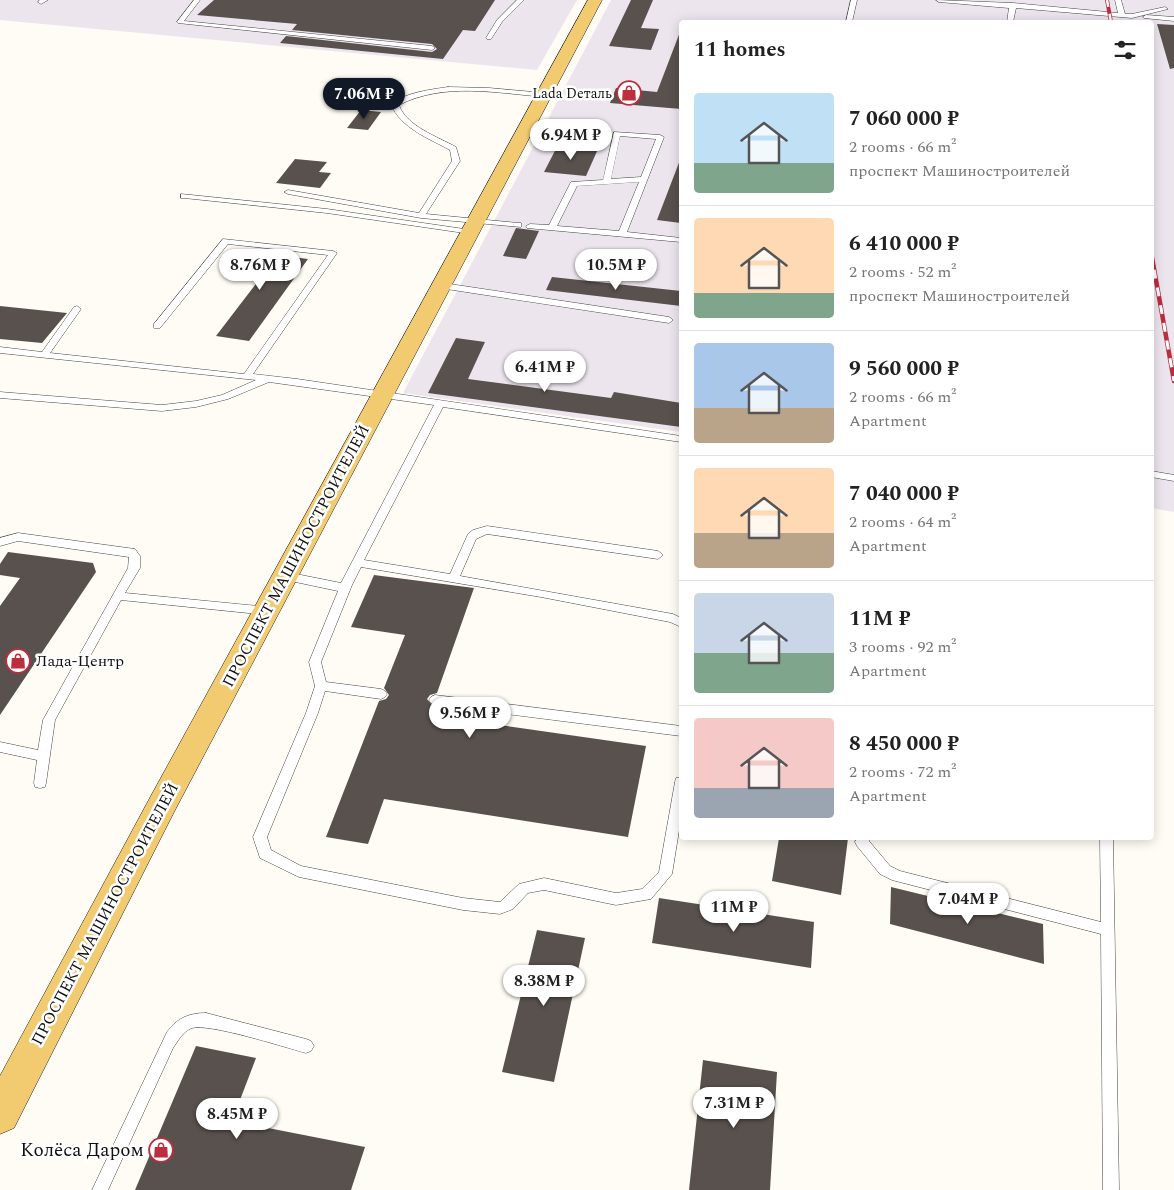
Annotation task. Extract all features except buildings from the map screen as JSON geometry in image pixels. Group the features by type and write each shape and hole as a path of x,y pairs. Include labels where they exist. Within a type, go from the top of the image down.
{"main road":[{"name":"ПРОСПЕКТ МАШИНОСТРОИТЕЛЕЙ","path":"0,1114 163,803 546,95 595,0"}],"lane":[{"path":"197,0 180,22 432,48"},
{"path":"489,38 498,21 521,0"},
{"path":"849,20 854,0"},
{"path":"939,0 1081,9 1132,16 1174,18"},
{"path":"1118,0 1122,15"},
{"path":"1010,20 1013,5"},
{"path":"1132,16 1166,9"},
{"path":"421,216 456,161 453,149 415,127 395,108 395,104 413,96 443,89 546,95"},
{"path":"607,181 617,134 660,137 622,234"},
{"path":"552,228 574,184 642,180"},
{"path":"288,192 473,227"},
{"path":"184,196 473,227 518,225"},
{"path":"530,226 679,240"},
{"path":"157,326 226,241 333,254 247,376"},
{"path":"443,286 669,320"},
{"path":"44,355 77,308"},
{"path":"0,350 344,388 382,396 679,439"},
{"path":"0,396 162,408 196,404 225,397 269,379"},
{"path":"440,403 345,588 315,662 320,686 312,713 260,837 265,854 299,871 463,904 500,908 508,905 524,888 544,884 616,899 646,895 665,874 679,794"},
{"path":"1154,475 1174,478"},
{"path":"452,579 472,537 477,533 487,530 658,555"},
{"path":"0,542 18,538 131,552 135,556 134,568 49,720 40,783"},
{"path":"358,564 550,594 673,618 679,622"},
{"path":"286,576 345,588"},
{"path":"118,596 268,610"},
{"path":"320,686 382,694"},
{"path":"435,700 679,731"},
{"path":"0,747 44,756"},
{"path":"862,840 862,842 885,870 898,876 1108,930"},
{"path":"1107,840 1111,1190"},
{"path":"100,1190 168,1043 175,1030 183,1023 192,1020 206,1020 306,1046"}],"shaded area":[{"path":"0,0 577,0 537,70 0,20"},
{"path":"611,0 1174,0 1174,512 1154,509 1154,20 679,20 679,432 403,393"}],"railway":[{"path":"1107,0 1111,20"},
{"path":"1154,269 1174,381"}],"place":[{"name":"Lada Dеталь","path":"629,93"},
{"name":"Лада-Центр","path":"18,661"},
{"name":"Колёса Даром","path":"161,1150"}]}
